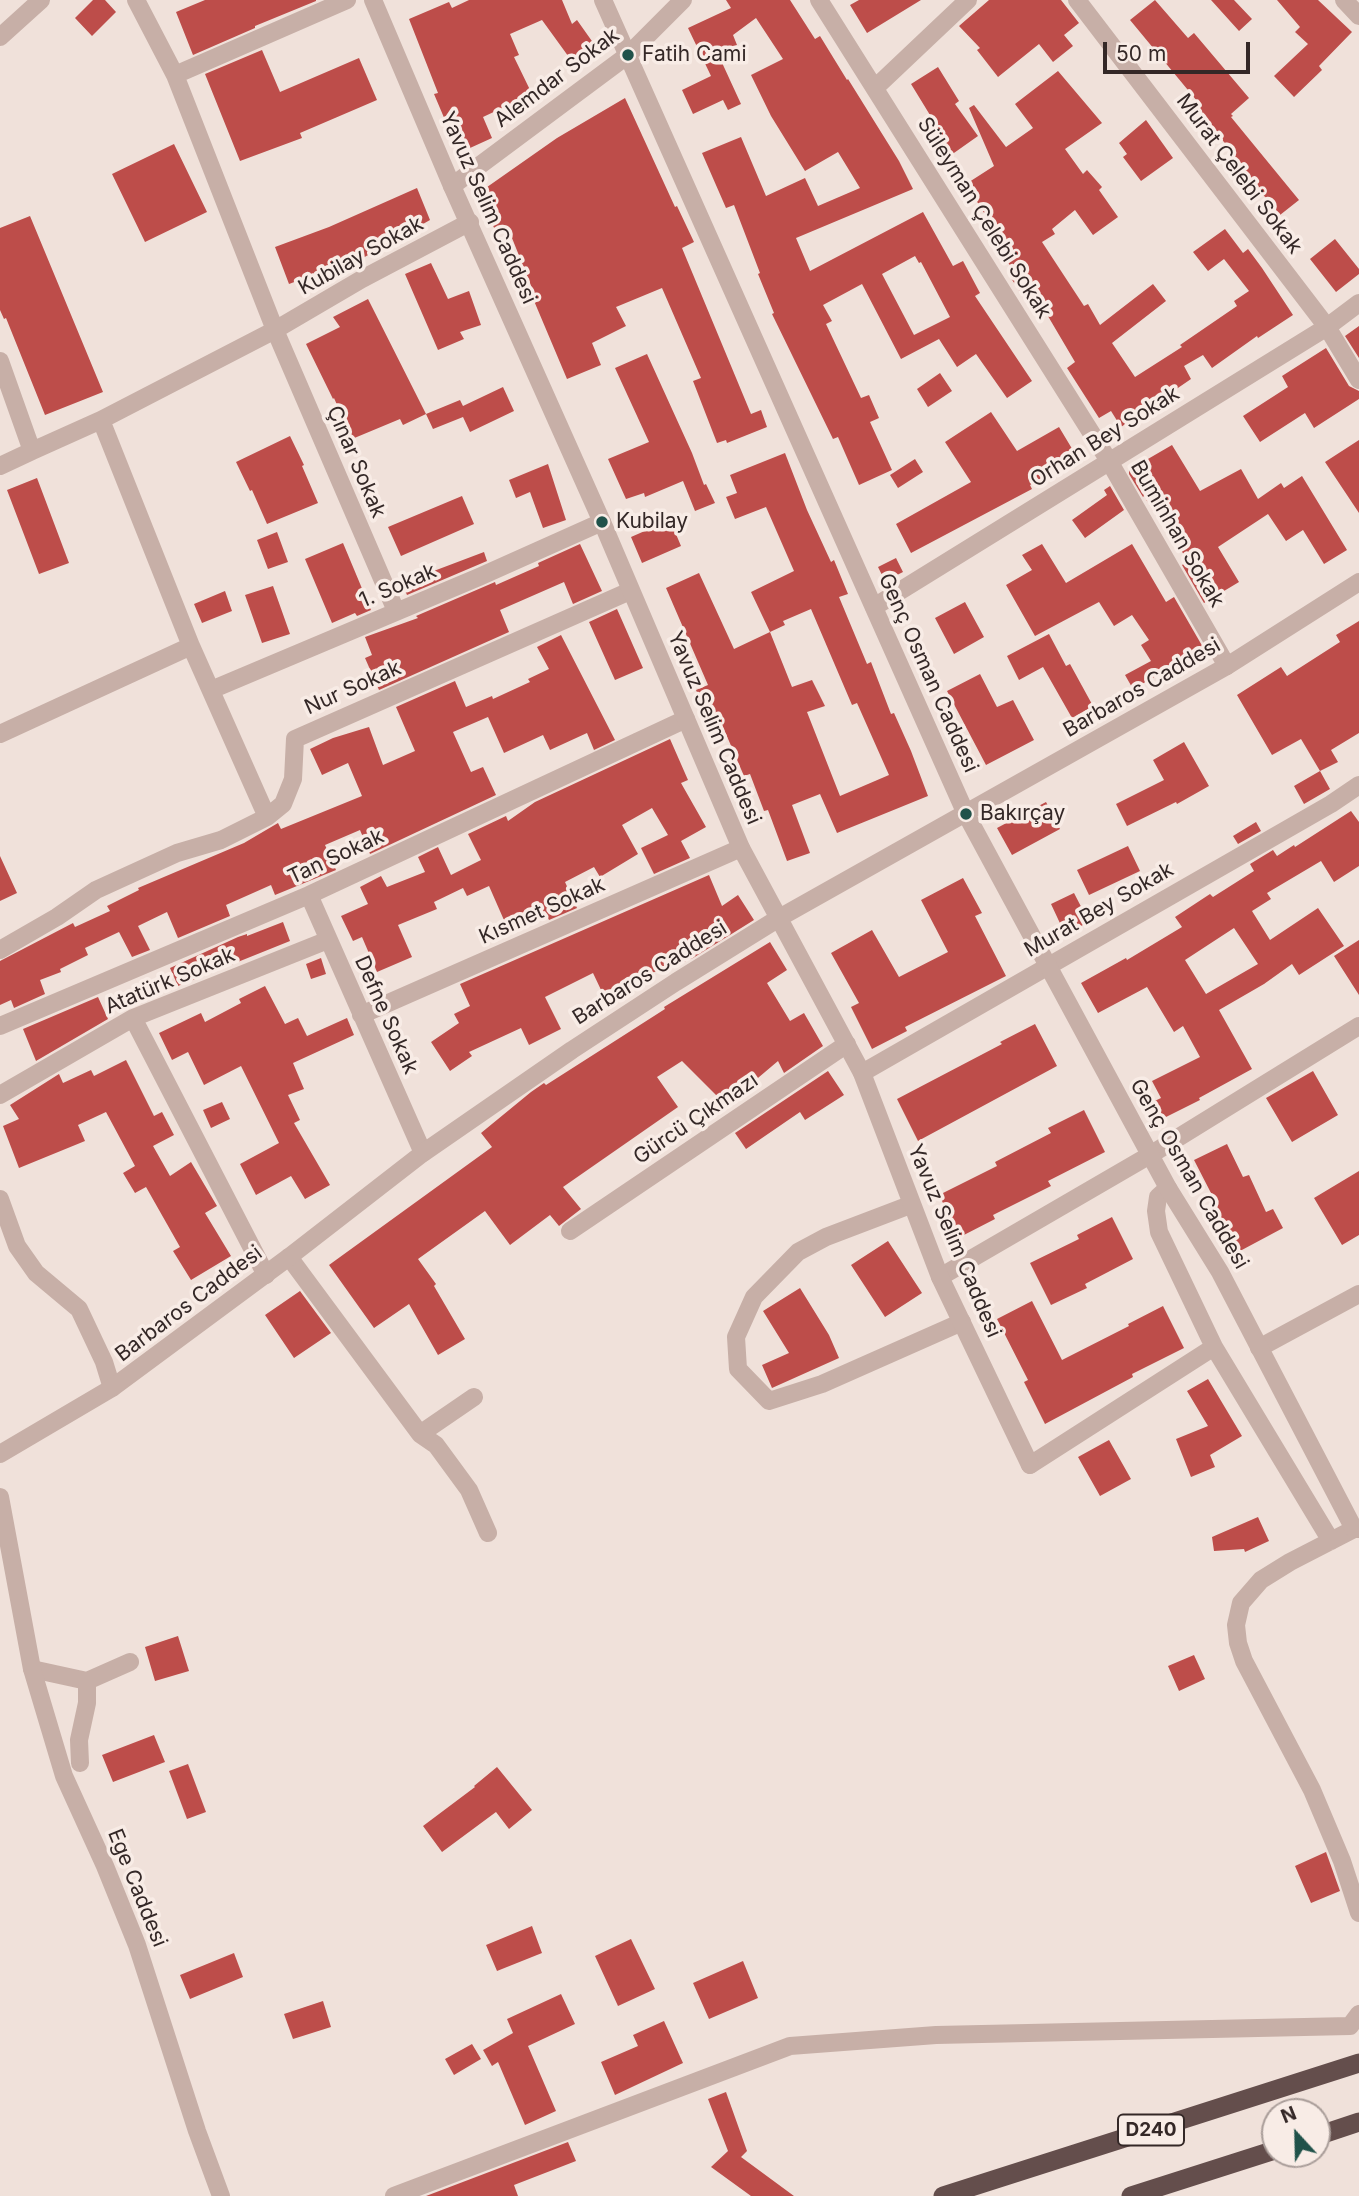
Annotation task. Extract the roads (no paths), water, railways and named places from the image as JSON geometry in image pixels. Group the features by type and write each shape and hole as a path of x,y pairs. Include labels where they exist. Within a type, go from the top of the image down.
{"highway":[{"name":"D240","path":"943,2196 1359,2063"},
{"path":"1331,2131 1359,2122"},
{"path":"1131,2196 1261,2154"}],"street":[{"path":"0,37 41,0"},
{"name":"Çınar Sokak","path":"135,0 175,75 275,330 396,611"},
{"path":"175,75 347,0"},
{"name":"Yavuz Selim Caddesi","path":"373,0 452,186 602,522 741,848 862,1073 910,1205 940,1277 1030,1465 1214,1347"},
{"name":"Genç Osman Caddesi","path":"603,0 966,814 1168,1188 1220,1272 1356,1529"},
{"name":"Alemdar Sokak","path":"452,186 628,55 683,0"},
{"name":"Süleyman Çelebi Sokak","path":"819,0 1109,461"},
{"name":"Murat Çelebi Sokak","path":"1077,0 1327,327 1359,380"},
{"path":"1344,0 1359,16"},
{"path":"875,88 962,2"},
{"name":"Kubilay Sokak","path":"0,466 101,420 275,330 362,279 470,222"},
{"name":"Orhan Bey Sokak","path":"874,607 1327,327 1359,303"},
{"path":"0,361 33,451"},
{"path":"101,420 191,646 267,817"},
{"name":"Buminhan Sokak","path":"1109,461 1227,666"},
{"name":"1. Sokak","path":"211,690 602,522"},
{"name":"Barbaros Caddesi","path":"0,1454 112,1388 266,1275 423,1153 572,1050 779,918 1227,666 1359,582"},
{"name":"Nur Sokak","path":"0,950 96,890 177,853 220,840 267,817 282,804 293,779 295,739 630,590"},
{"path":"0,734 191,646"},
{"name":"Tan Sokak","path":"0,1026 309,895 686,719"},
{"name":"Murat Bey Sokak","path":"862,1073 1331,804 1359,785"},
{"name":"Kısmet Sokak","path":"361,1015 741,848"},
{"name":"Defne Sokak","path":"309,895 423,1153"},
{"name":"Atatürk Sokak","path":"0,1096 133,1018 328,940"},
{"path":"133,1018 266,1275"},
{"path":"940,1277 1150,1155 1359,1026"},
{"name":"Gürcü Çıkmazı","path":"570,1231 847,1044"},
{"path":"1168,1188 1158,1197 1156,1211 1159,1232 1214,1347 1331,1541"},
{"path":"0,1199 17,1246 36,1273 79,1309 104,1362 112,1388"},
{"path":"910,1205 826,1237 798,1252 754,1297 736,1337 738,1369 769,1401 822,1384 962,1322"},
{"path":"289,1257 420,1434 436,1446 469,1490 488,1533"},
{"path":"1259,1348 1359,1294"},
{"path":"420,1434 474,1397"},
{"name":"Ege Caddesi","path":"0,1497 32,1669 64,1776 137,1945 197,2132 221,2196"},
{"path":"1356,1529 1261,1580 1241,1603 1236,1625 1244,1661 1312,1790 1342,1861 1359,1913"},
{"name":"Ege Caddesi","path":"0,1561 20,1595"},
{"path":"32,1669 88,1681 130,1662"},
{"path":"80,1763 79,1740 88,1703 88,1681"},
{"path":"394,2196 790,2046 936,2035 1350,2026 1359,2014"}],"place":[{"name":"Fatih Cami","path":"628,55"},
{"name":"Kubilay","path":"602,522"},
{"name":"Bakırçay","path":"966,814"}]}
